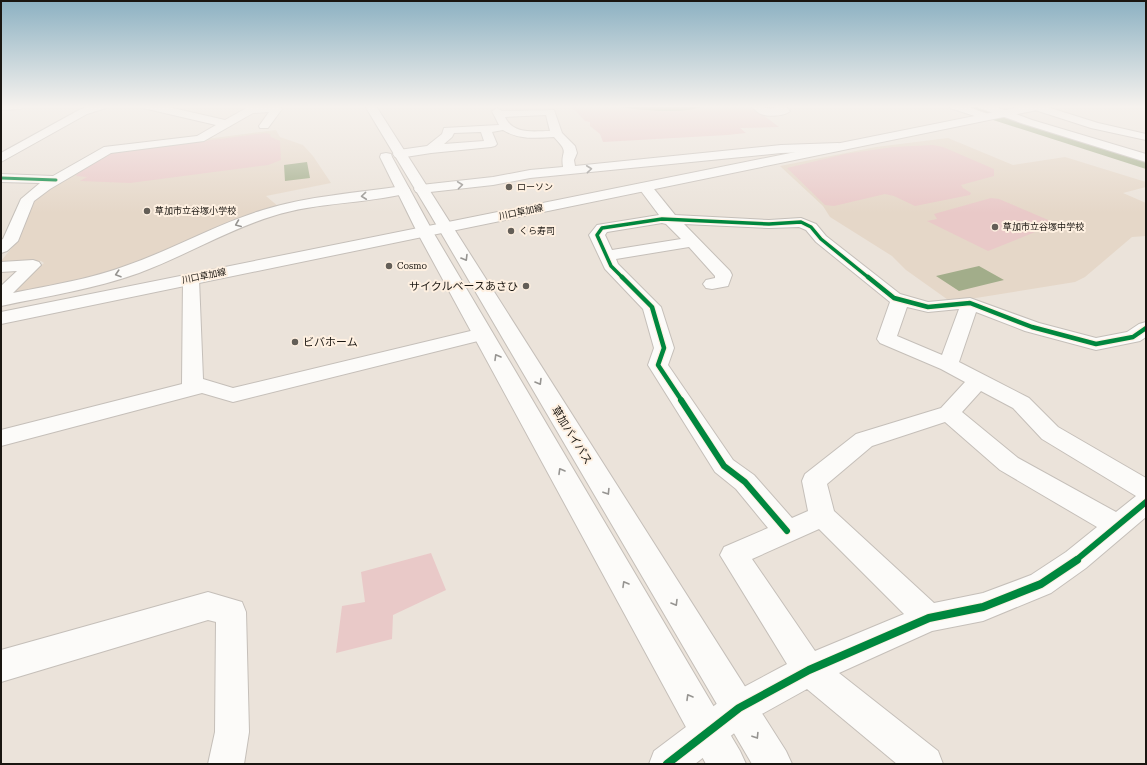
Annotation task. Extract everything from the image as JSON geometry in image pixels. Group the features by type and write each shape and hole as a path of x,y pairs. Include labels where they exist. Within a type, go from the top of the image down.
{"main road":[{"name":"草加バイパス","path":"381,142 412,190 435,230 774,764"},
{"name":"草加バイパス","path":"392,142 399,154 412,190"},
{"name":"川口草加線","path":"1,318 862,142"},
{"name":"草加バイパス","path":"435,230 483,334 727,764"}],"street":[{"path":"1,158 30,142"},
{"path":"1,248 10,241 28,199 56,180 108,150 177,142"},
{"path":"431,149 440,142"},
{"path":"399,154 431,149 491,144 490,142"},
{"path":"565,142 569,146 571,153 568,160 570,170"},
{"path":"1068,142 1146,168"},
{"path":"1093,142 1146,158"},
{"path":"1,301 99,280 134,268 253,218 284,208 329,200 493,181 530,174 781,149 838,147"},
{"path":"1,178 56,180"},
{"path":"645,186 670,219 724,275 722,282 712,284"},
{"path":"787,531 744,482 724,466 658,365 664,348 652,307 611,266 597,235 602,228 670,219 770,224 801,222 811,227 821,239 894,298 928,307 970,303 1032,327 1096,344 1142,337"},
{"path":"606,256 693,242"},
{"path":"1,267 33,265 1,295"},
{"path":"191,279 193,388"},
{"path":"900,300 887,339 948,365 1021,403 1050,433 1146,490"},
{"path":"948,365 970,303"},
{"path":"1,438 193,388 203,386 233,394 483,334"},
{"path":"929,618 822,516 814,481 864,440 949,413 979,380"},
{"path":"949,413 1009,464 1118,526"},
{"path":"667,764 739,708 808,670 929,618 983,607 1041,584 1076,560 1146,502"},
{"path":"822,516 734,555 808,670 925,764"},
{"path":"1,666 208,606 231,612 232,732 226,764"}],"shaded area":[{"name":"草加市立谷塚小学校","path":"186,142 294,142 303,145 313,156 331,183 266,196 279,207 132,266 100,276 16,293 14,290 44,263 41,261 1,261 19,239 33,199 114,151"},
{"path":"198,142 280,142 281,160 268,165 130,183 80,181 87,177 76,176 78,173 110,154"},
{"name":"草加市立谷塚中学校","path":"918,142 957,142 1013,165 1065,157 1146,182 1146,187 1123,193 1146,203 1146,236 1132,237 1085,277 1075,282 951,302 906,270 892,256 830,217 823,206 780,166 876,147"},
{"path":"933,145 943,147 994,169 994,176 961,185 971,193 970,195 915,206 894,196 885,194 834,206 825,205 787,168 845,154 893,147"},
{"path":"307,162 310,178 285,181 284,165"},
{"path":"991,198 999,199 1055,224 988,251 927,221 937,219 934,214"},
{"path":"979,266 1004,280 959,291 936,276"},
{"path":"431,553 446,590 393,615 392,639 336,653 342,606 365,602 361,572"}],"waterway":[{"path":"1079,142 1146,163"}],"cycle path":[{"path":"1,178 56,180"},
{"path":"787,531 745,482 724,466 658,365 664,348 652,307 611,266 597,235 602,228 662,219 769,224 801,222 811,227 821,239 894,298 928,307 970,303 1032,327 1096,344 1133,337 1146,328"},
{"path":"667,764 739,708 809,670 929,618 983,607 1041,584 1076,560 1146,502"}],"place":[{"name":"ローソン","path":"509,187"},
{"name":"草加市立谷塚小学校","path":"147,211"},
{"name":"草加市立谷塚中学校","path":"995,227"},
{"name":"くら寿司","path":"511,231"},
{"name":"Cosmo","path":"389,266"},
{"name":"サイクルベースあさひ","path":"526,286"},
{"name":"ビバホーム","path":"295,342"}]}
